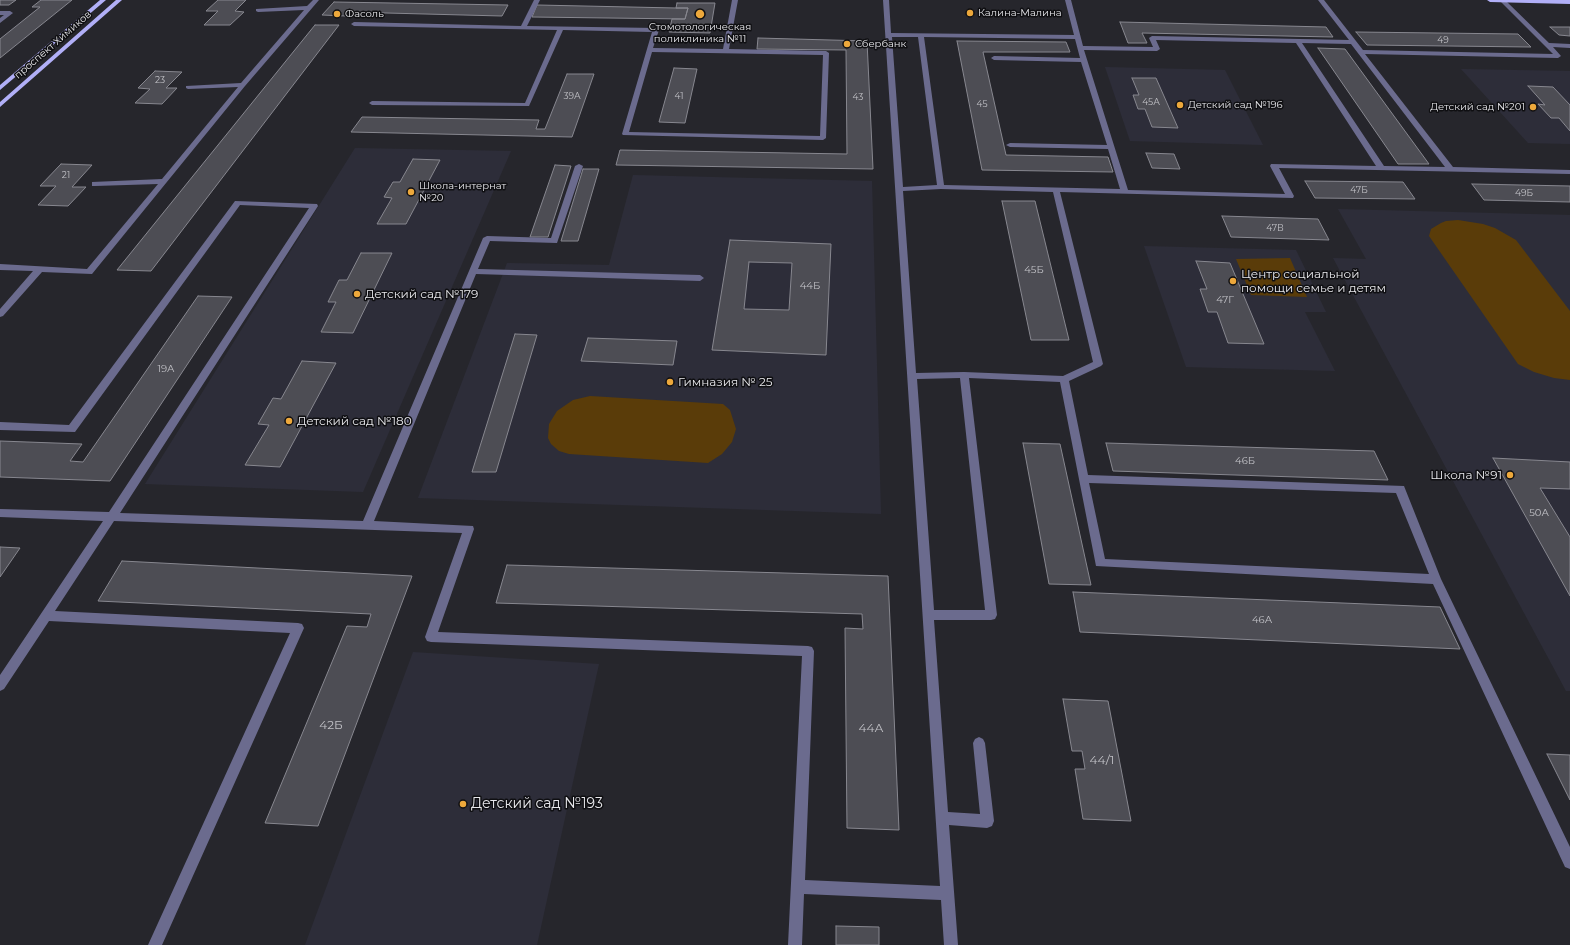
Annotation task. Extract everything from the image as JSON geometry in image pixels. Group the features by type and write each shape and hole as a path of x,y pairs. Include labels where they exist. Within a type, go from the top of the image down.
{"main road":[{"name":"проспект Химиков","path":"0,88 103,0"},
{"name":"проспект Химиков","path":"0,105 119,0"},
{"path":"1490,0 1570,2"}],"street":[{"path":"0,268 89,272 243,85 316,0"},
{"path":"522,27 537,0"},
{"path":"726,51 735,0"},
{"path":"886,0 951,945"},
{"path":"1068,0 1084,60 1126,192"},
{"path":"1321,0 1452,170"},
{"path":"1361,52 1558,56 1502,0"},
{"path":"258,10 309,8"},
{"path":"0,13 10,13 0,21"},
{"path":"354,24 656,30 649,50 625,134 823,138 826,53 649,50"},
{"path":"372,103 527,105 561,28"},
{"path":"889,35 1078,37"},
{"path":"921,35 941,187"},
{"path":"1081,48 1157,49 1152,38 1353,42"},
{"path":"1297,40 1382,168"},
{"path":"1547,45 1570,46"},
{"path":"994,58 1084,60"},
{"path":"188,87 243,85"},
{"path":"1010,145 1111,147"},
{"path":"367,525 487,238 554,241 579,166"},
{"path":"899,189 941,187 1290,196 1274,166 1570,172"},
{"path":"95,184 165,181"},
{"path":"912,376 964,375 1064,379 1098,364 1056,191"},
{"path":"0,426 72,429 238,203 314,206 0,685"},
{"path":"0,314 39,270"},
{"path":"473,271 700,278"},
{"path":"928,615 991,615 964,375"},
{"path":"1064,379 1100,563 1436,579"},
{"path":"1083,478 1400,489 1436,579 1570,862"},
{"path":"0,513 470,529 431,636 808,651 796,945"},
{"path":"46,616 298,628 155,945"},
{"path":"942,818 987,821 979,743"},
{"path":"798,887 947,893"}],"shaded area":[{"name":"Детский сад №196","path":"1105,67 1225,70 1263,145 1130,141"},
{"name":"Детский сад №201","path":"1461,69 1570,71 1570,144 1528,143"},
{"path":"355,148 511,151 363,492 145,484"},
{"name":"Гимназия № 25","path":"633,175 872,181 881,514 418,498 507,263 609,265"},
{"name":"Школа №91","path":"1338,209 1570,215 1570,691 1566,691 1333,258 1366,259"},
{"path":"1458,220 1483,224 1495,228 1516,240 1570,311 1570,380 1554,378 1534,372 1518,364 1429,236 1431,229 1441,223"},
{"name":"Центр социальной помощи семье и детям","path":"1144,246 1296,250 1326,312 1305,312 1335,371 1186,367"},
{"path":"1290,258 1307,297 1251,295 1236,259"},
{"path":"590,396 723,404 730,410 736,429 732,442 722,454 708,463 569,454 559,451 551,444 548,438 549,424 557,411 573,400"},
{"name":"Детский сад №193","path":"413,652 599,664 537,945 305,945"}],"building":[{"path":"0,0 16,0 9,5 0,5"},
{"path":"41,0 72,0 0,58 0,39 40,7 32,7"},
{"path":"218,0 246,0 235,11 244,12 230,25 204,25 218,11 206,11"},
{"path":"334,2 508,5 502,16 348,12 346,16 322,15"},
{"name":"Стомотологическая поликлиника №11","path":"677,3 715,3 710,33 669,32 672,19 685,19 688,8 676,8"},
{"path":"537,5 688,8 685,19 532,17"},
{"path":"1120,22 1326,27 1333,37 1142,33 1147,43 1128,43"},
{"path":"315,25 339,25 151,271 117,270"},
{"path":"1550,27 1570,27 1570,36 1559,35"},
{"path":"1356,32 1518,34 1531,47 1367,45"},
{"path":"758,38 867,41 873,169 616,165 620,150 847,154 846,50 757,49"},
{"path":"957,41 1066,42 1070,52 983,52 1006,155 1108,157 1113,172 982,170"},
{"path":"1318,48 1345,49 1429,164 1398,164"},
{"path":"674,68 697,69 685,123 659,122"},
{"path":"155,71 182,72 166,88 177,88 162,104 135,103 150,89 138,88"},
{"path":"567,74 594,74 572,137 351,132 362,117 539,120 536,129 545,129"},
{"path":"1132,78 1156,78 1178,128 1152,127 1145,109 1138,109 1133,95 1139,95"},
{"path":"1528,86 1553,87 1570,105 1570,131 1559,118 1551,118 1538,104 1545,105"},
{"path":"1146,153 1174,154 1180,169 1152,168"},
{"path":"413,159 440,160 406,224 377,224 392,198 384,197 393,182 400,182"},
{"path":"61,164 92,165 72,187 86,187 68,206 38,205 56,186 40,186"},
{"path":"555,165 571,166 548,237 530,237"},
{"path":"583,169 599,169 578,241 561,241"},
{"path":"1305,181 1403,182 1415,199 1315,198"},
{"path":"1472,184 1570,186 1570,202 1484,200"},
{"path":"1002,201 1035,201 1069,340 1031,340"},
{"path":"1222,216 1318,219 1329,240 1231,237"},
{"path":"730,240 831,244 826,355 712,350","holes":["749,262 792,263 789,310 744,309"]},
{"path":"361,253 392,253 353,333 321,332 336,302 328,302 339,280 347,280"},
{"path":"1196,261 1230,263 1264,344 1228,343 1217,312 1208,312 1200,289 1207,289"},
{"path":"198,296 232,297 110,481 0,477 0,441 82,444 70,461 83,462"},
{"path":"515,334 537,335 496,472 472,472"},
{"path":"588,338 677,341 673,365 581,361"},
{"path":"302,361 336,363 280,467 245,465 269,425 258,424 273,398 281,399"},
{"path":"1023,443 1060,444 1091,585 1049,584"},
{"path":"1106,443 1374,451 1388,480 1113,471"},
{"path":"1493,458 1570,462 1570,489 1540,488 1570,537 1570,596"},
{"path":"0,547 20,548 0,577"},
{"path":"122,561 412,576 318,826 265,823 347,626 367,627 371,614 98,601"},
{"path":"507,565 888,576 899,830 847,828 845,628 863,629 862,614 496,603"},
{"path":"1073,592 1440,607 1460,649 1080,632"},
{"path":"1063,699 1108,701 1131,821 1083,819 1075,769 1085,769 1082,751 1072,751"},
{"path":"1547,754 1570,755 1570,800"},
{"path":"836,926 879,927 879,945 836,945"}],"place":[{"name":"Калина-Малина","path":"970,13"},
{"name":"Фасоль","path":"337,14"},
{"name":"Стомотологическая поликлиника №11","path":"700,14"},
{"name":"Сбербанк","path":"847,44"},
{"name":"Детский сад №196","path":"1180,105"},
{"name":"Детский сад №201","path":"1533,107"},
{"name":"Школа-интернат №20","path":"411,192"},
{"name":"Центр социальной помощи семье и детям","path":"1233,281"},
{"name":"Детский сад №179","path":"357,294"},
{"name":"Гимназия № 25","path":"670,382"},
{"name":"Детский сад №180","path":"289,421"},
{"name":"Школа №91","path":"1510,475"},
{"name":"Детский сад №193","path":"463,804"}]}
